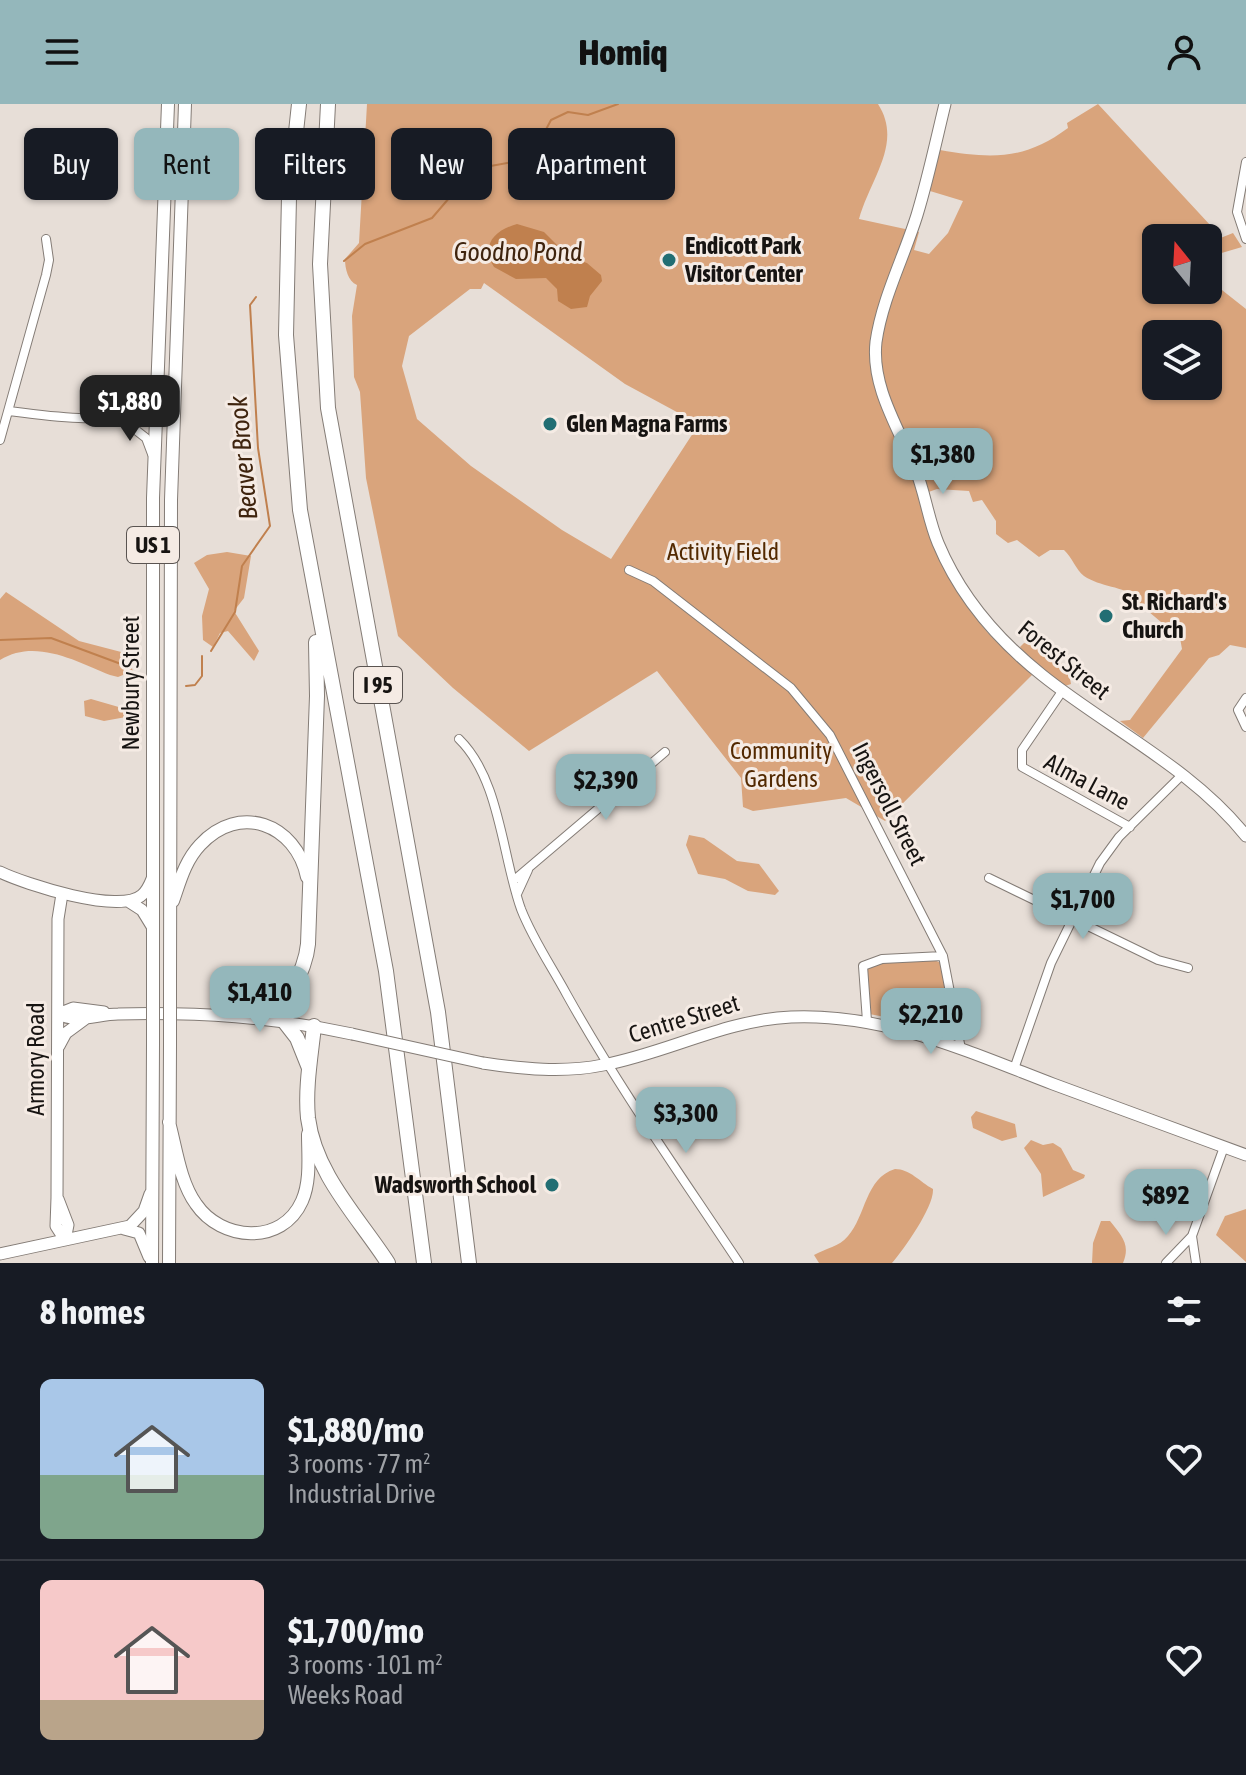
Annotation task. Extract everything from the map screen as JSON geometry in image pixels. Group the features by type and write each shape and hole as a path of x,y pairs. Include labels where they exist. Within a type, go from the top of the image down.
{"highway":[{"name":"I 95","path":"299,104 289,197 286,335 294,451 312,584 386,971 424,1263"},
{"name":"I 95","path":"328,104 320,264 328,408 343,504 434,984 469,1263"},
{"path":"309,1068 297,1038 283,1020 290,995 307,959 317,696 312,584"},
{"path":"240,1015 269,1007 290,995"},
{"path":"314,1026 308,1119 330,1178 388,1263"}],"main road":[{"name":"Newbury Street","path":"151,1263 154,460 168,104"},
{"name":"Newbury Street","path":"172,1263 169,1245 171,485 185,104"},
{"name":"Forest Street","path":"945,104 917,215 880,327 877,369 885,397 924,492 938,543 960,586 989,625 1029,664 1181,776 1220,808 1246,836"},
{"path":"170,912 181,877 197,849 212,835 234,825 269,826 288,838 300,854 309,887"},
{"path":"0,872 57,893 128,901 142,896 153,877"},
{"name":"Armory Road","path":"57,893 60,915 57,1198 65,1240"},
{"path":"60,915 86,897"},
{"path":"128,901 142,910 153,928"},
{"path":"58,979 66,995 84,1013 66,1033 58,1051"},
{"name":"Centre Street","path":"58,1014 67,1018 84,1013 240,1015 314,1026 483,1063 540,1069 606,1065 761,1020 816,1017 867,1021 902,1028 1246,1155"},
{"path":"169,1122 194,1202 221,1226 247,1234 282,1225 302,1202 307,1178 308,1119"},
{"path":"0,1254 119,1229 140,1217 152,1186"},
{"path":"29,1248 42,1240 60,1218 86,1231 103,1232"},
{"path":"119,1229 139,1233 151,1263"}],"street":[{"path":"1246,162 1237,212 1246,239"},
{"path":"0,440 46,275 49,260 46,239"},
{"path":"9,411 119,417 143,405 156,378"},
{"path":"119,417 146,438 154,460"},
{"name":"Ingersoll Street","path":"629,570 653,581 791,688 827,731 865,799 943,956 961,1049"},
{"name":"Alma Lane","path":"1063,690 1022,750 1020,762 1026,772 1130,827"},
{"path":"1246,698 1238,710 1246,727"},
{"path":"459,739 477,761 496,808 504,855 528,925 606,1065 739,1263"},
{"path":"513,881 665,752"},
{"path":"1014,1069 1051,963 1108,851 1181,776"},
{"path":"517,894 528,870"},
{"path":"989,878 1158,960 1188,968"},
{"path":"867,1021 863,966 882,959 943,956"},
{"path":"1166,1263 1192,1236 1224,1147"},
{"path":"1192,1236 1196,1263"}],"green space":[{"path":"367,104 878,104 885,118 886,146 859,219 919,232 914,250 929,254 948,233 963,201 930,191 940,150 976,155 1022,151 1052,139 1068,128 1067,123 1098,104 1209,224 1142,224 1142,304 1222,304 1222,290 1246,309 1246,648 1230,645 1219,655 1209,658 1143,738 1120,721 1130,720 1182,649 1180,638 1136,601 1138,598 1132,594 1084,576 1064,550 1050,550 1039,557 1017,540 1008,543 996,534 996,521 982,500 973,502 969,491 937,489 923,494 966,602 988,633 1032,675 885,821 846,798 753,811 743,807 741,778 657,671 529,751 453,688 398,636 366,478 360,392 354,377 352,316 357,285 351,281 345,259 359,243 361,200 375,200 375,128 366,128","holes":["484,283 625,384 699,424 611,559 562,530 471,466 417,419 402,366 409,336 470,289 481,289"]},
{"path":"1233,233 1242,247 1222,253 1222,237"},
{"path":"227,552 251,556 244,598 234,611 259,651 254,661 228,631 220,633 213,647 203,640 202,616 209,589 194,563 207,555"},
{"path":"6,592 79,641 125,653 133,671 118,677 41,651 13,654 0,660 0,599"},
{"path":"1024,643 1040,648 1061,662 1071,684 1065,686 1024,654 1020,647"},
{"path":"91,699 129,710 126,717 104,721 85,716 84,701"},
{"path":"689,835 704,838 737,861 759,864 779,891 775,895 748,891 725,879 698,874 686,845"},
{"path":"934,960 941,963 953,1038 902,1020 869,1014 867,967 883,961"},
{"path":"976,1111 1015,1124 1017,1137 1002,1141 973,1128 971,1117"},
{"path":"1031,1140 1043,1145 1053,1143 1061,1148 1073,1170 1085,1175 1084,1178 1043,1197 1041,1174 1024,1148"},
{"path":"895,1169 910,1173 933,1189 924,1217 897,1257 892,1263 819,1263 814,1255 848,1236 878,1180"},
{"path":"1246,1209 1246,1262 1216,1235 1225,1216"},
{"path":"1101,1221 1110,1221 1124,1240 1126,1250 1123,1263 1092,1263 1093,1243"}],"water":[{"name":"Goodno Pond","path":"517,224 544,232 569,257 587,263 601,275 602,281 590,296 587,307 571,309 558,301 557,289 546,278 516,279 494,267 489,245 496,234"}],"waterway":[{"name":"Beaver Brook","path":"344,261 365,244 432,218 474,169 524,160 533,154 551,120 568,112 588,115 618,104"},
{"name":"Beaver Brook","path":"211,651 235,612 242,566 270,526 258,448 250,305 256,297"},
{"name":"Beaver Brook","path":"0,640 51,638 129,667"},
{"name":"Beaver Brook","path":"186,686 195,685 202,676 202,656"}],"place":[{"name":"Endicott Park Visitor Center","path":"669,260"},
{"name":"Glen Magna Farms","path":"550,424"},
{"name":"St. Richard's Church","path":"1106,616"},
{"name":"Wadsworth School","path":"552,1185"}],"park label":[{"name":"Activity Field","path":"723,552"},
{"name":"Community Gardens","path":"781,765"}]}
